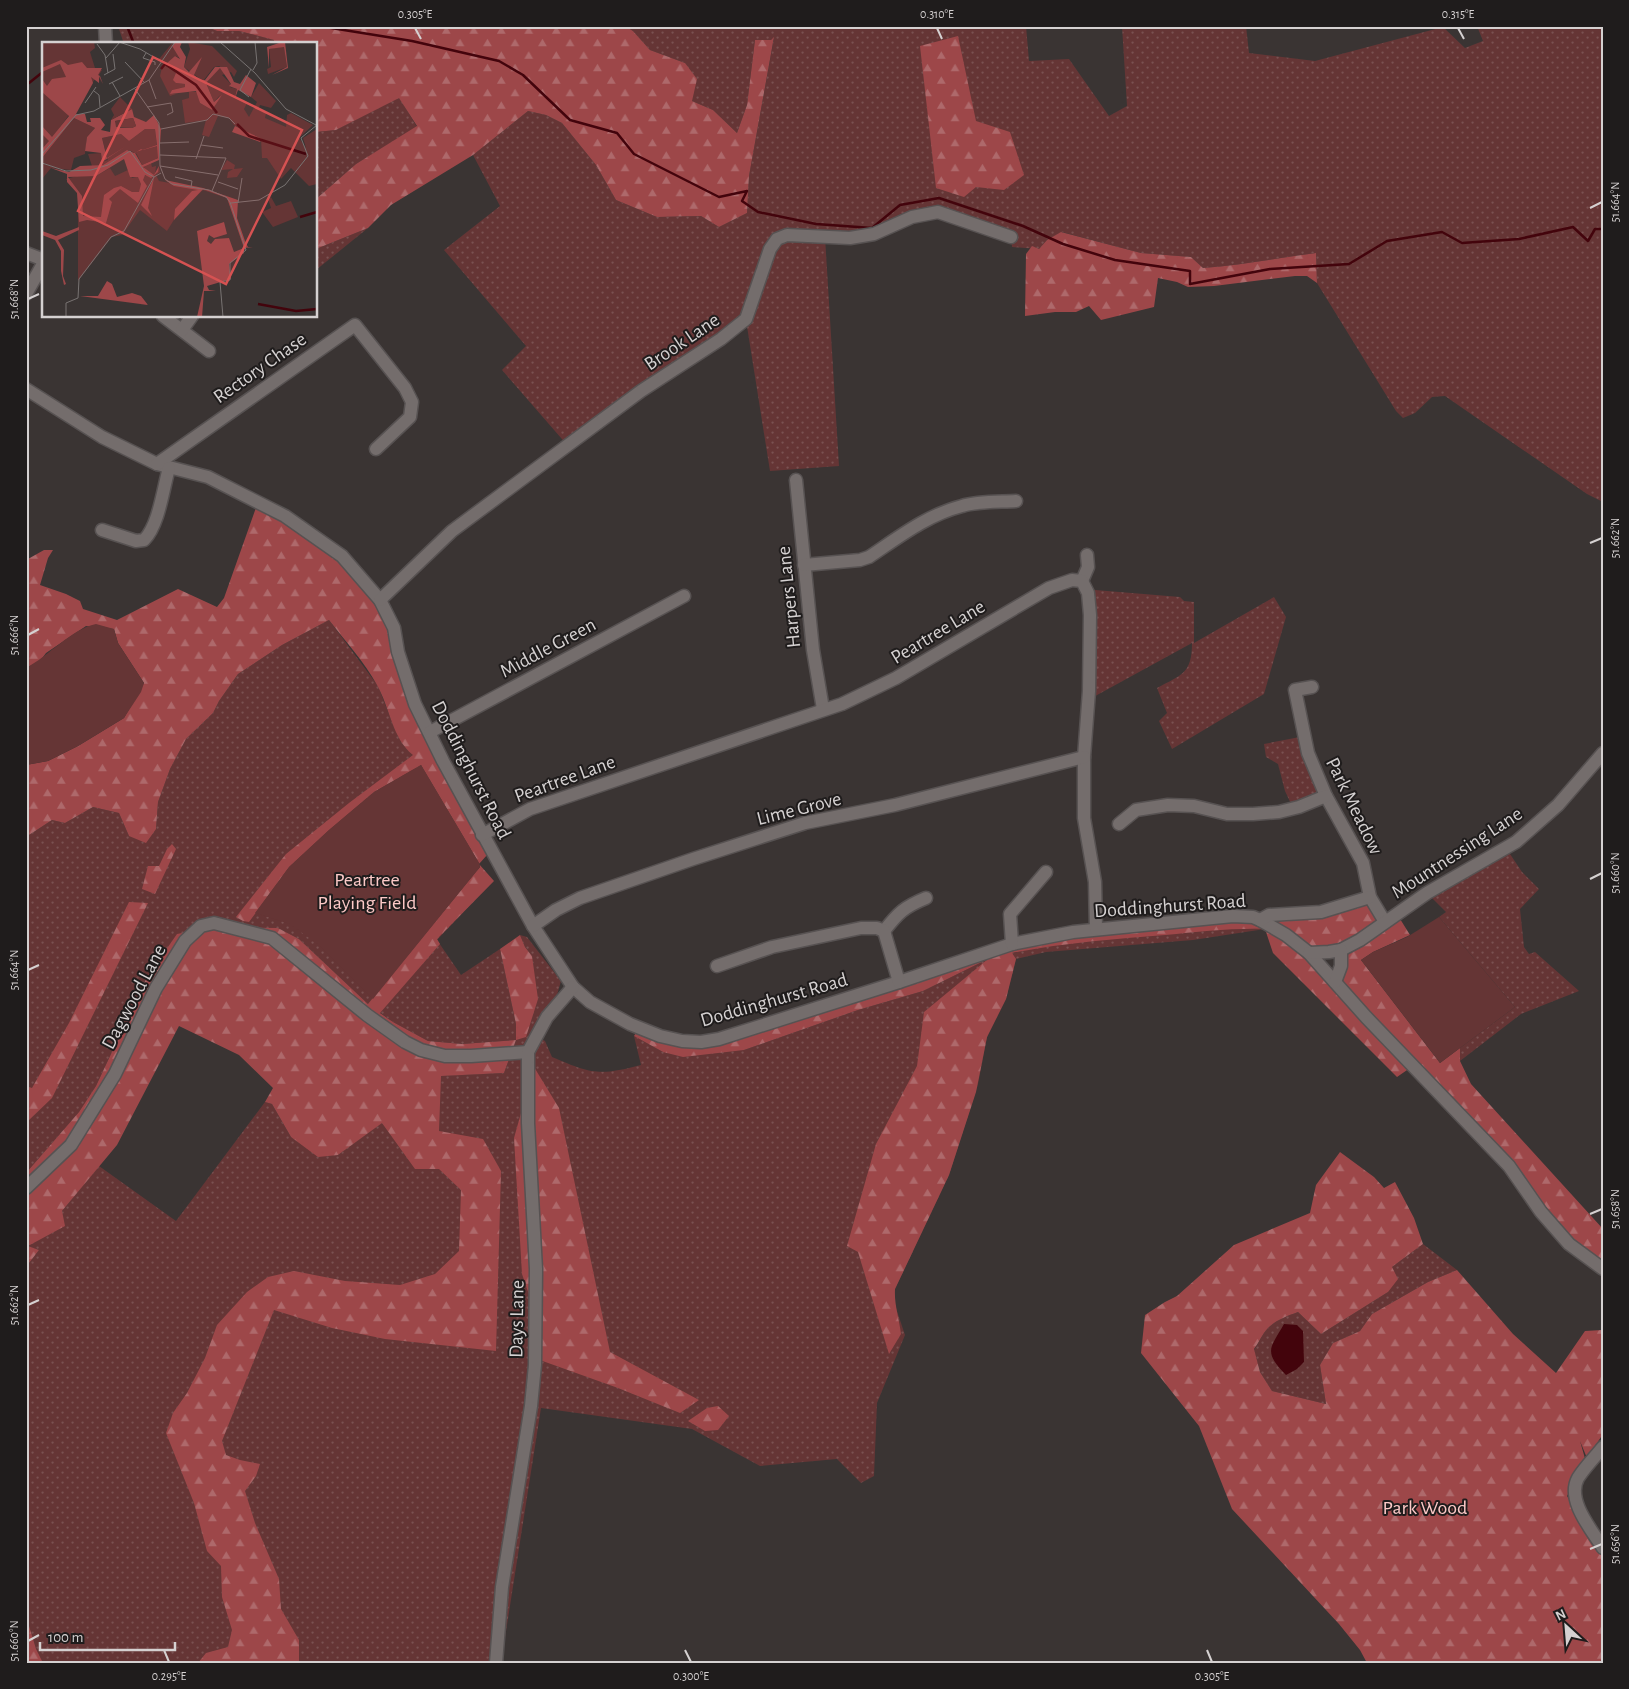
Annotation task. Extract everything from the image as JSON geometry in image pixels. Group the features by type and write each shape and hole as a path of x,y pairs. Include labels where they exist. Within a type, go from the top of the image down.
{"street":[{"path":"105,26 106,42"},
{"name":"Brook Lane","path":"380,600 452,531 641,391 721,340 746,319 770,249 777,238 787,235 850,238 874,234 912,216 938,212 1011,237"},
{"path":"26,253 42,260"},
{"path":"26,294 42,265"},
{"path":"165,318 209,351"},
{"path":"182,330 191,318"},
{"name":"Rectory Chase","path":"162,466 356,325 405,388 412,402 410,416 376,449"},
{"name":"Doddinghurst Road","path":"26,389 102,437 162,466 208,477 285,516 342,556 380,600 394,628 403,672 416,704 442,760 482,835 533,926 573,987 590,1002 630,1024 660,1036 682,1041 701,1042 732,1036 1012,944 1096,929 1233,916 1253,917 1286,935 1309,953 1373,1024 1509,1166 1541,1212 1569,1244 1603,1269"},
{"path":"102,530 136,541 144,540 149,535 154,525 162,466"},
{"name":"Harpers Lane","path":"796,480 813,650 823,709"},
{"path":"804,565 860,560 922,522 963,505 1016,501"},
{"path":"1087,556 1088,567 1082,581 1088,593 1090,615 1089,691 1084,758 1084,818 1095,882 1096,929"},
{"name":"Peartree Lane","path":"482,835 530,809 842,704 896,678 1049,588 1072,580 1082,581"},
{"name":"Middle Green","path":"430,732 684,596"},
{"name":"Park Meadow","path":"1312,686 1295,690 1308,753 1326,796 1363,862 1370,897 1385,922"},
{"name":"Mountnessing Lane","path":"1309,953 1341,950 1360,940 1427,893 1516,842 1558,805 1603,752"},
{"name":"Lime Grove","path":"533,926 556,910 580,898 805,823 895,805 1084,758"},
{"path":"1119,824 1136,810 1168,805 1194,806 1227,814 1253,814 1299,807 1326,796"},
{"path":"1012,944 1010,914 1046,872"},
{"name":"Mountnessing Lane","path":"1260,920 1269,915 1321,912 1370,897"},
{"path":"884,931 898,913 926,898"},
{"name":"Dagwood Lane","path":"26,1188 71,1146 115,1074 156,988 185,941 201,926 214,923 272,938 367,1015 404,1042 421,1050 445,1056 528,1052"},
{"path":"717,966 772,947 861,928 877,928 884,931"},
{"path":"884,931 899,982"},
{"path":"1335,982 1341,966 1341,950"},
{"name":"Days Lane","path":"496,1663 502,1587 532,1406 535,1365 536,1269 528,1123 528,1052 547,1017 573,987"},
{"path":"1603,1447 1578,1478 1574,1491 1576,1504 1603,1548"}],"green space":[{"path":"118,26 205,26 217,31 239,31 275,40 274,42 123,42"},
{"path":"205,26 625,26 633,31 650,50 685,63 697,79 692,101 713,110 737,133 747,105 755,40 771,40 774,37 749,176 747,213 719,227 701,216 657,217 616,200 596,165 562,123 546,115 528,111 473,155 391,205 368,228 318,248 318,197 356,164 417,126 399,98 336,130 318,132 318,42 274,42 274,40 239,31 217,31"},
{"path":"625,26 1026,26 1029,61 1069,59 1109,116 1127,106 1122,26 1246,26 1249,53 1315,61 1443,27 1465,48 1483,41 1477,26 1603,26 1603,502 1587,494 1445,396 1432,397 1415,413 1403,418 1396,411 1317,283 1316,253 1203,268 1191,257 1141,253 1062,232 1047,240 1039,249 1012,247 1011,237 938,212 874,234 825,237 839,466 770,471 746,320 568,446 502,370 526,346 444,250 500,206 473,155 528,111 546,115 562,123 596,165 616,200 657,217 701,216 719,227 747,213 749,176 774,38 771,40 755,40 747,105 737,133 713,110 692,101 685,63 650,50 633,31"},
{"path":"958,36 976,121 1010,132 1024,175 1004,190 976,187 964,197 936,188 920,46"},
{"path":"399,97 417,127 356,164 318,197 318,132 336,130"},
{"path":"368,228 318,268 318,248"},
{"path":"1061,232 1141,253 1191,257 1203,268 1316,253 1317,283 1307,276 1295,276 1214,286 1188,287 1177,282 1158,278 1154,307 1101,320 1089,306 1076,312 1055,312 1025,316 1026,254 1032,246 1039,249 1047,240"},
{"path":"258,502 342,556 380,600 417,723 487,855 479,864 421,765 374,792 329,830 289,867 249,922 236,917 286,854 413,755 400,740 372,676 329,620 282,645 238,674 213,713 186,739 170,769 158,802 156,829 146,843 129,836 119,813 93,807 65,823 52,820 26,837 26,765 48,761 78,746 124,718 144,683 118,643 114,629 86,626 46,653 40,661 26,668 26,564 28,559 44,550 53,550 48,558 40,585 80,601 83,609 117,620 178,589 217,607 224,598"},
{"path":"1095,590 1180,597 1184,601 1194,602 1194,643 1274,597 1286,617 1264,694 1172,749 1159,721 1167,713 1157,688 1184,672 1190,661 1192,643 1088,700 1088,593"},
{"path":"329,620 378,686 394,727 421,765 479,863 470,905 437,940 461,975 500,949 516,1024 532,956 525,947 520,935 527,937 561,981 557,995 531,1033 545,1041 552,1057 577,1067 596,1072 605,1072 641,1065 634,1036 663,1052 744,1050 858,1010 923,991 990,958 1045,946 1232,928 1265,929 1193,940 1046,952 1016,959 1006,999 987,1037 978,1084 949,1175 895,1289 894,1302 905,1335 877,1403 874,1476 861,1483 837,1459 760,1466 692,1429 541,1408 501,1663 26,1663 26,1267 39,1250 27,1246 62,1211 99,1166 176,1221 265,1102 272,1104 291,1137 338,1155 432,1076 504,1073 516,1040 462,1044 428,1041 393,1022 368,1004 299,939 278,928 147,977 96,1086 79,1112 26,1173 26,1123 51,1098 26,1086 26,837 52,820 65,823 93,807 119,813 129,836 156,829 158,802 170,769 186,739 213,713 238,674 282,645"},
{"path":"96,624 114,629 118,643 144,683 141,692 124,718 78,746 48,761 26,765 26,668 78,631"},
{"path":"1305,736 1326,796 1293,808 1285,791 1278,764 1266,757 1264,744"},
{"name":"Peartree Playing Field","path":"421,765 480,867 373,999 320,946 290,924 255,913 289,867 329,830 374,792"},
{"path":"172,844 176,849 155,894 142,889 148,866 159,866 167,849"},
{"path":"1506,848 1522,872 1539,889 1520,909 1524,947 1529,954 1535,952 1579,991 1521,1014 1460,1061 1460,1048 1515,1007 1439,917 1446,912 1427,893"},
{"path":"479,864 494,881 437,939 440,944 380,1013 428,1041 462,1044 516,1040 504,1073 441,1076 439,1131 483,1139 501,1171 496,1351 385,1339 332,1328 274,1310 222,1441 226,1455 260,1464 256,1476 245,1491 255,1523 279,1579 281,1609 299,1640 299,1663 198,1663 206,1653 228,1647 232,1630 222,1597 221,1566 207,1551 194,1503 166,1433 173,1413 187,1393 205,1358 217,1325 247,1292 268,1277 294,1271 345,1281 400,1285 435,1274 459,1251 461,1190 439,1169 415,1169 382,1123 338,1155 318,1157 291,1137 272,1104 265,1102 273,1088 239,1055 179,1026 117,1145 62,1211 65,1226 28,1246 39,1250 26,1267 26,1173 79,1112 96,1086 147,977 177,934 213,927 278,928 299,939 368,1004 480,867"},
{"path":"1370,897 1385,922 1397,914 1410,935 1373,952 1361,960 1440,1063 1460,1048 1460,1061 1471,1084 1603,1229 1603,1269 1569,1244 1509,1166 1410,1068 1397,1077 1273,953 1265,929 1215,930 1108,940 1012,953 1016,959 1006,999 987,1037 976,1092 949,1175 895,1289 901,1334 889,1354 858,1252 847,1246 876,1144 917,1066 924,1012 988,959 923,991 858,1010 744,1050 683,1057 663,1052 634,1036 639,1028 701,1042 1012,944 1253,917","holes":["1310,953 1342,957 1335,982"]},
{"path":"129,902 148,903 52,1098 26,1123 26,1086 32,1088 69,1023"},
{"path":"1439,917 1515,1007 1440,1063 1361,960 1373,952 1407,937"},
{"path":"520,935 525,947 532,956 538,999 526,1037 516,1040 516,1024 500,949"},
{"path":"534,1067 559,1108 610,1352 699,1400 680,1413 537,1359 538,1321 522,1274 514,1138"},
{"name":"Park Wood","path":"1340,1152 1374,1177 1384,1188 1395,1182 1414,1218 1423,1244 1392,1267 1398,1279 1388,1292 1321,1334 1298,1312 1282,1318 1271,1325 1254,1349 1260,1372 1272,1391 1326,1404 1320,1365 1333,1343 1360,1331 1372,1314 1428,1282 1457,1270 1513,1334 1556,1373 1585,1331 1602,1330 1603,1327 1603,1434 1587,1458 1580,1441 1586,1462 1567,1496 1603,1554 1603,1660 1593,1663 1367,1663 1360,1650 1339,1624 1232,1509 1199,1426 1141,1353 1145,1315 1177,1296 1234,1245 1310,1213 1316,1185"},
{"path":"1423,1244 1457,1270 1428,1282 1372,1314 1360,1331 1333,1343 1320,1365 1326,1404 1272,1391 1260,1372 1254,1350 1271,1325 1298,1312 1321,1334 1388,1292 1392,1267"},
{"path":"718,1406 729,1416 718,1430 705,1431 688,1421 707,1408"},
{"path":"26,1620 36,1649 43,1663 26,1663"}],"shaded area":[{"path":"1284,1324 1297,1325 1303,1331 1304,1362 1297,1369 1286,1375 1274,1360 1271,1350"}],"waterway":[{"path":"127,26 133,42"},
{"path":"319,26 412,41 499,61 523,75 570,120 617,133 634,154 719,197 747,191 742,201 758,212 816,224 872,228 900,205 939,198 1023,226 1063,244 1115,260 1190,271 1190,284 1270,269 1349,264 1387,241 1442,232 1462,243 1519,239 1573,227 1588,241 1595,229 1603,229"},
{"path":"26,83 29,83 42,73"}]}
